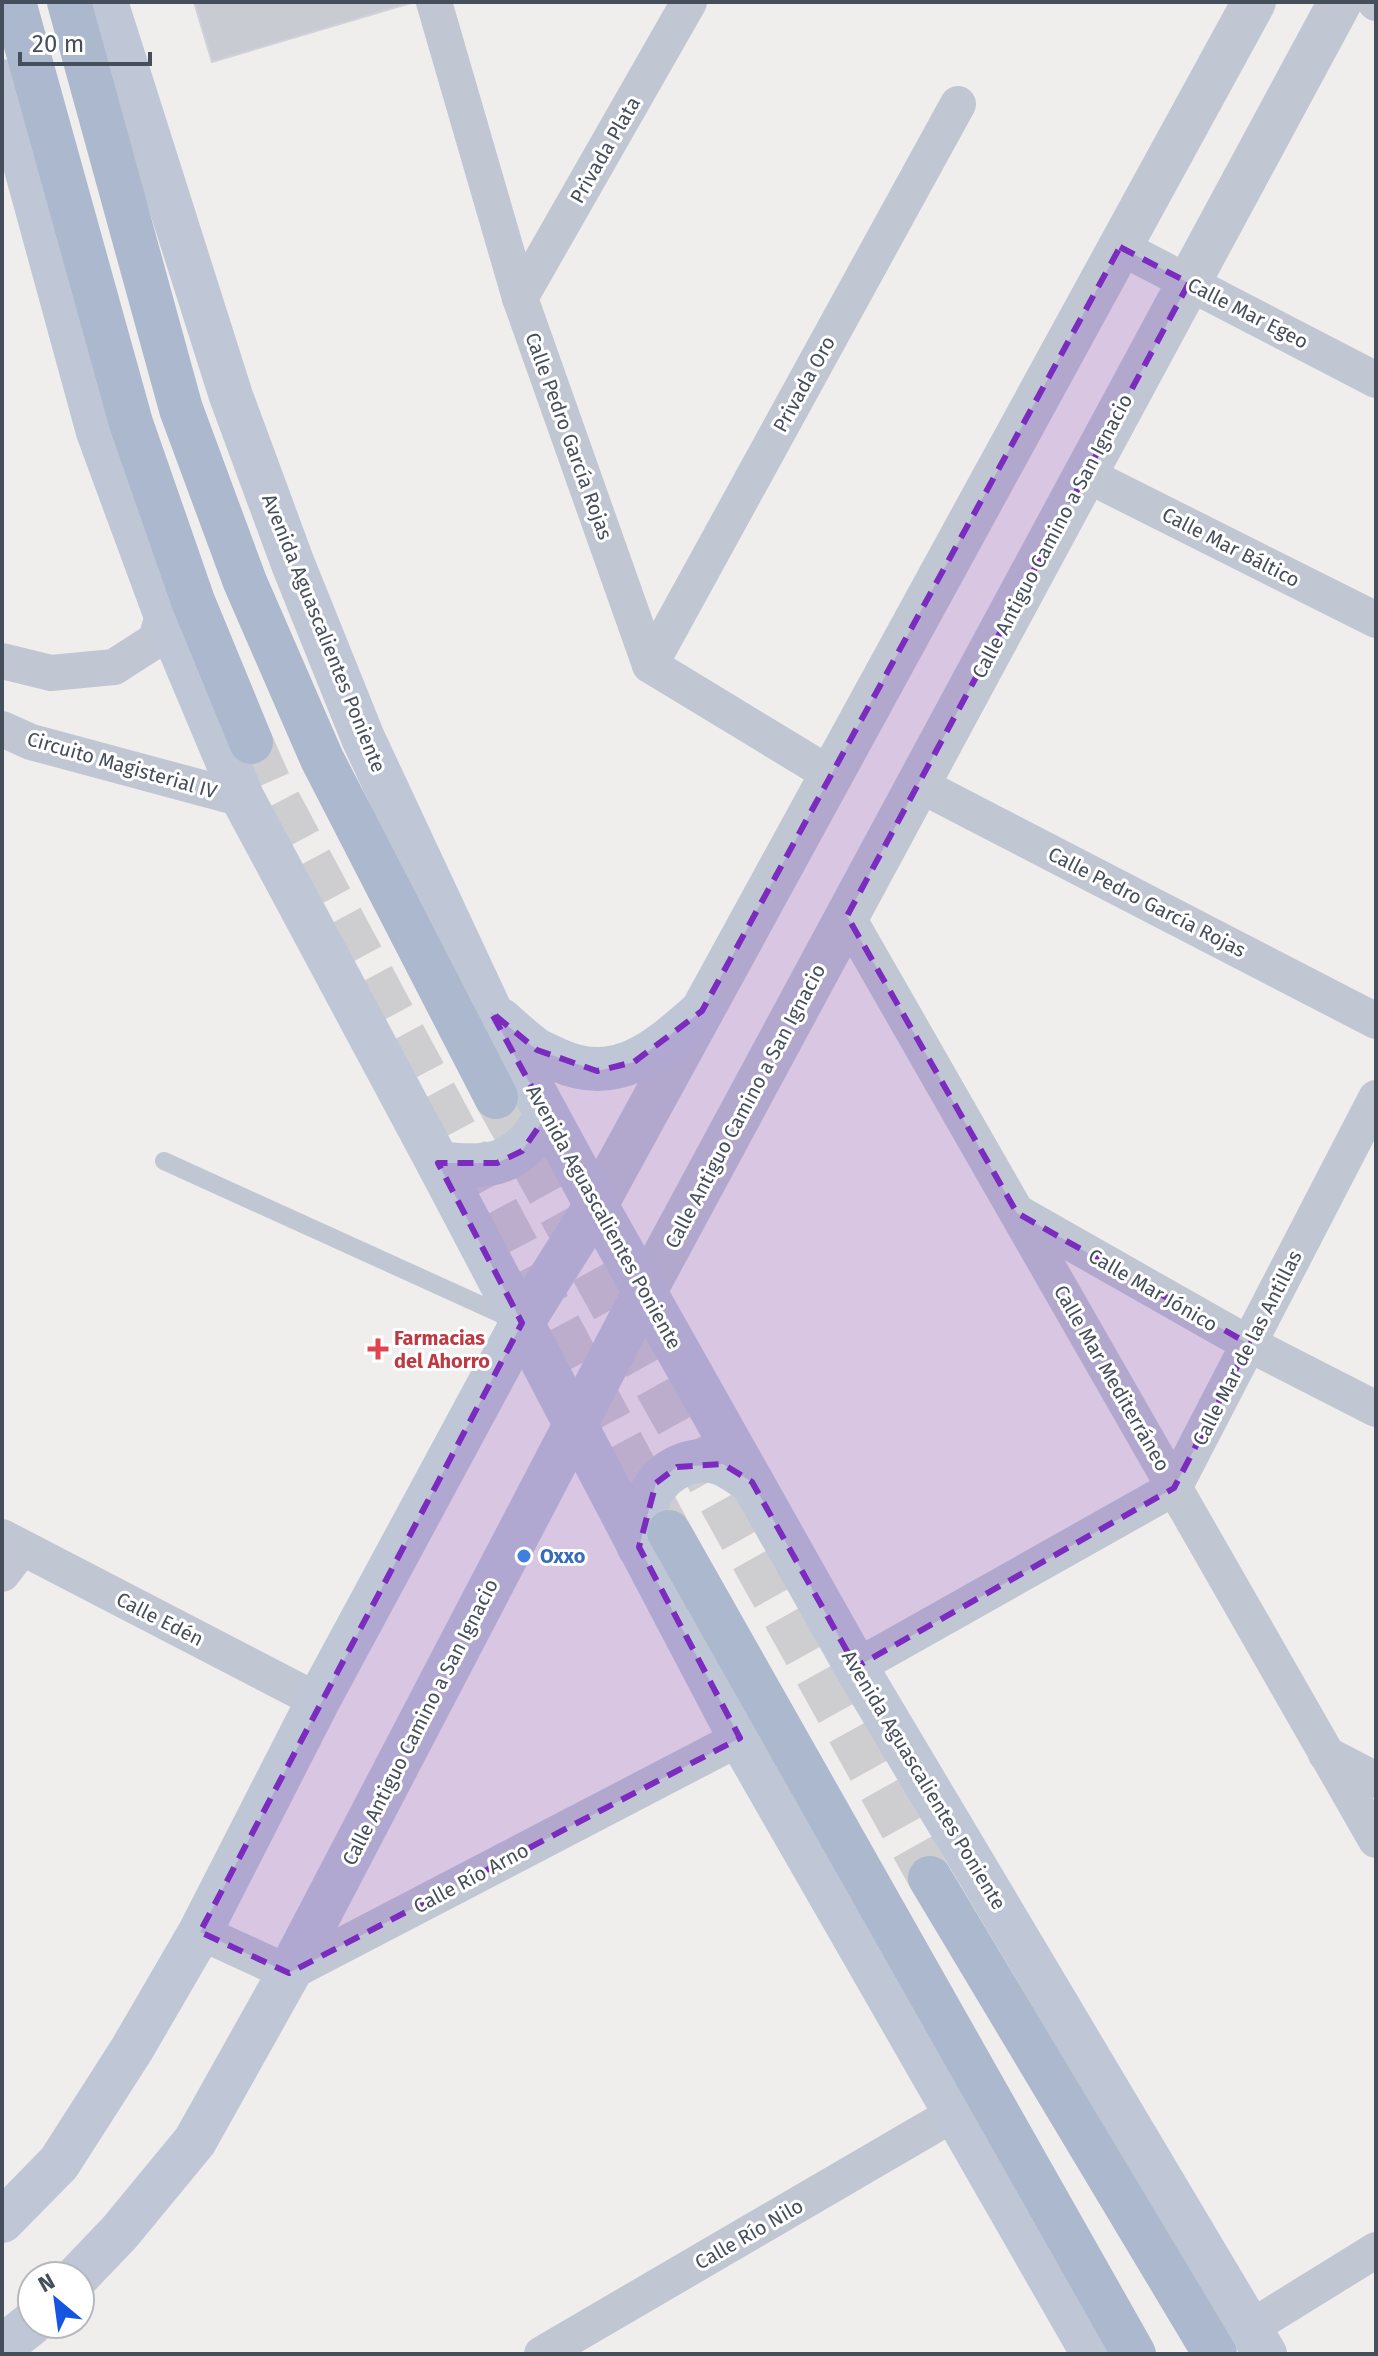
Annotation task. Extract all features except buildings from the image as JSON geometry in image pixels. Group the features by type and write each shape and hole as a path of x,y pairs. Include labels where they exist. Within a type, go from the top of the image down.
{"main road":[{"path":"14,2 131,423 193,601 251,742"},
{"name":"Avenida Aguascalientes Poniente","path":"69,2 181,409 245,582 322,759 496,1097"},
{"name":"Avenida Aguascalientes Poniente","path":"106,2 231,396 293,564 363,738 491,1012 856,1667 1257,2341"},
{"path":"2,81 98,432 164,611 243,799 575,1423 654,1540 1134,2354"},
{"path":"491,1012 537,1050 570,1065 597,1071 634,1062 665,1043 702,1011"},
{"path":"438,1163 471,1167 497,1163 522,1151 547,1115"},
{"path":"2,2221 59,2163 132,2049 200,1932 318,1701 522,1323 596,1205"},
{"name":"Calle Antiguo Camino a San Ignacio","path":"93,2260 195,2141 289,1973 645,1291"},
{"path":"752,1482 723,1464 702,1460 677,1467 656,1483 647,1503 654,1540 740,1738 1093,2354"},
{"path":"930,1878 1215,2354"}],"street":[{"name":"Calle Pedro García Rojas","path":"434,2 520,298 650,665"},
{"name":"Privada Plata","path":"520,298 689,2"},
{"path":"596,1205 1254,2"},
{"name":"Calle Antiguo Camino a San Ignacio","path":"645,1291 1340,2"},
{"name":"Privada Oro","path":"650,665 958,104"},
{"name":"Calle Mar Egeo","path":"1120,247 1376,380"},
{"name":"Calle Mar Báltico","path":"1085,474 1376,620"},
{"path":"2,661 51,673 114,667 156,640 164,611"},
{"path":"650,665 831,775"},
{"name":"Circuito Magisterial IV","path":"2,729 31,742 243,799"},
{"name":"Calle Pedro García Rojas","path":"918,784 1376,1021"},
{"name":"Calle Mar Mediterráneo","path":"847,916 1376,1840"},
{"name":"Calle Mar de las Antillas","path":"1174,1488 1376,1098"},
{"name":"Calle Mar Jónico","path":"1017,1213 1249,1344 1376,1409"},
{"path":"856,1667 1174,1488"},
{"name":"Calle Edén","path":"9,1553 318,1701"},
{"name":"Calle Río Arno","path":"289,1973 740,1738"},
{"path":"1326,1754 1376,1780"},
{"path":"200,1932 289,1973"},
{"name":"Calle Río Nilo","path":"542,2354 955,2113"},
{"path":"1257,2341 1376,2250"}],"lane":[{"path":"164,1161 522,1323"}],"highlighted area":[{"path":"1120,247 1189,283 847,916 1017,1213 1249,1344 1174,1488 856,1667 752,1482 723,1464 677,1467 656,1483 639,1547 740,1738 289,1973 200,1932 522,1323 438,1163 497,1163 522,1151 547,1115 491,1012 537,1050 597,1071 634,1062 702,1011"}],"tunnel":[{"path":"251,742 270,785 667,1528"},
{"path":"496,1097 930,1878"}],"place":[{"name":"Farmacias del Ahorro","path":"378,1349"},
{"name":"Oxxo","path":"524,1556"}]}
